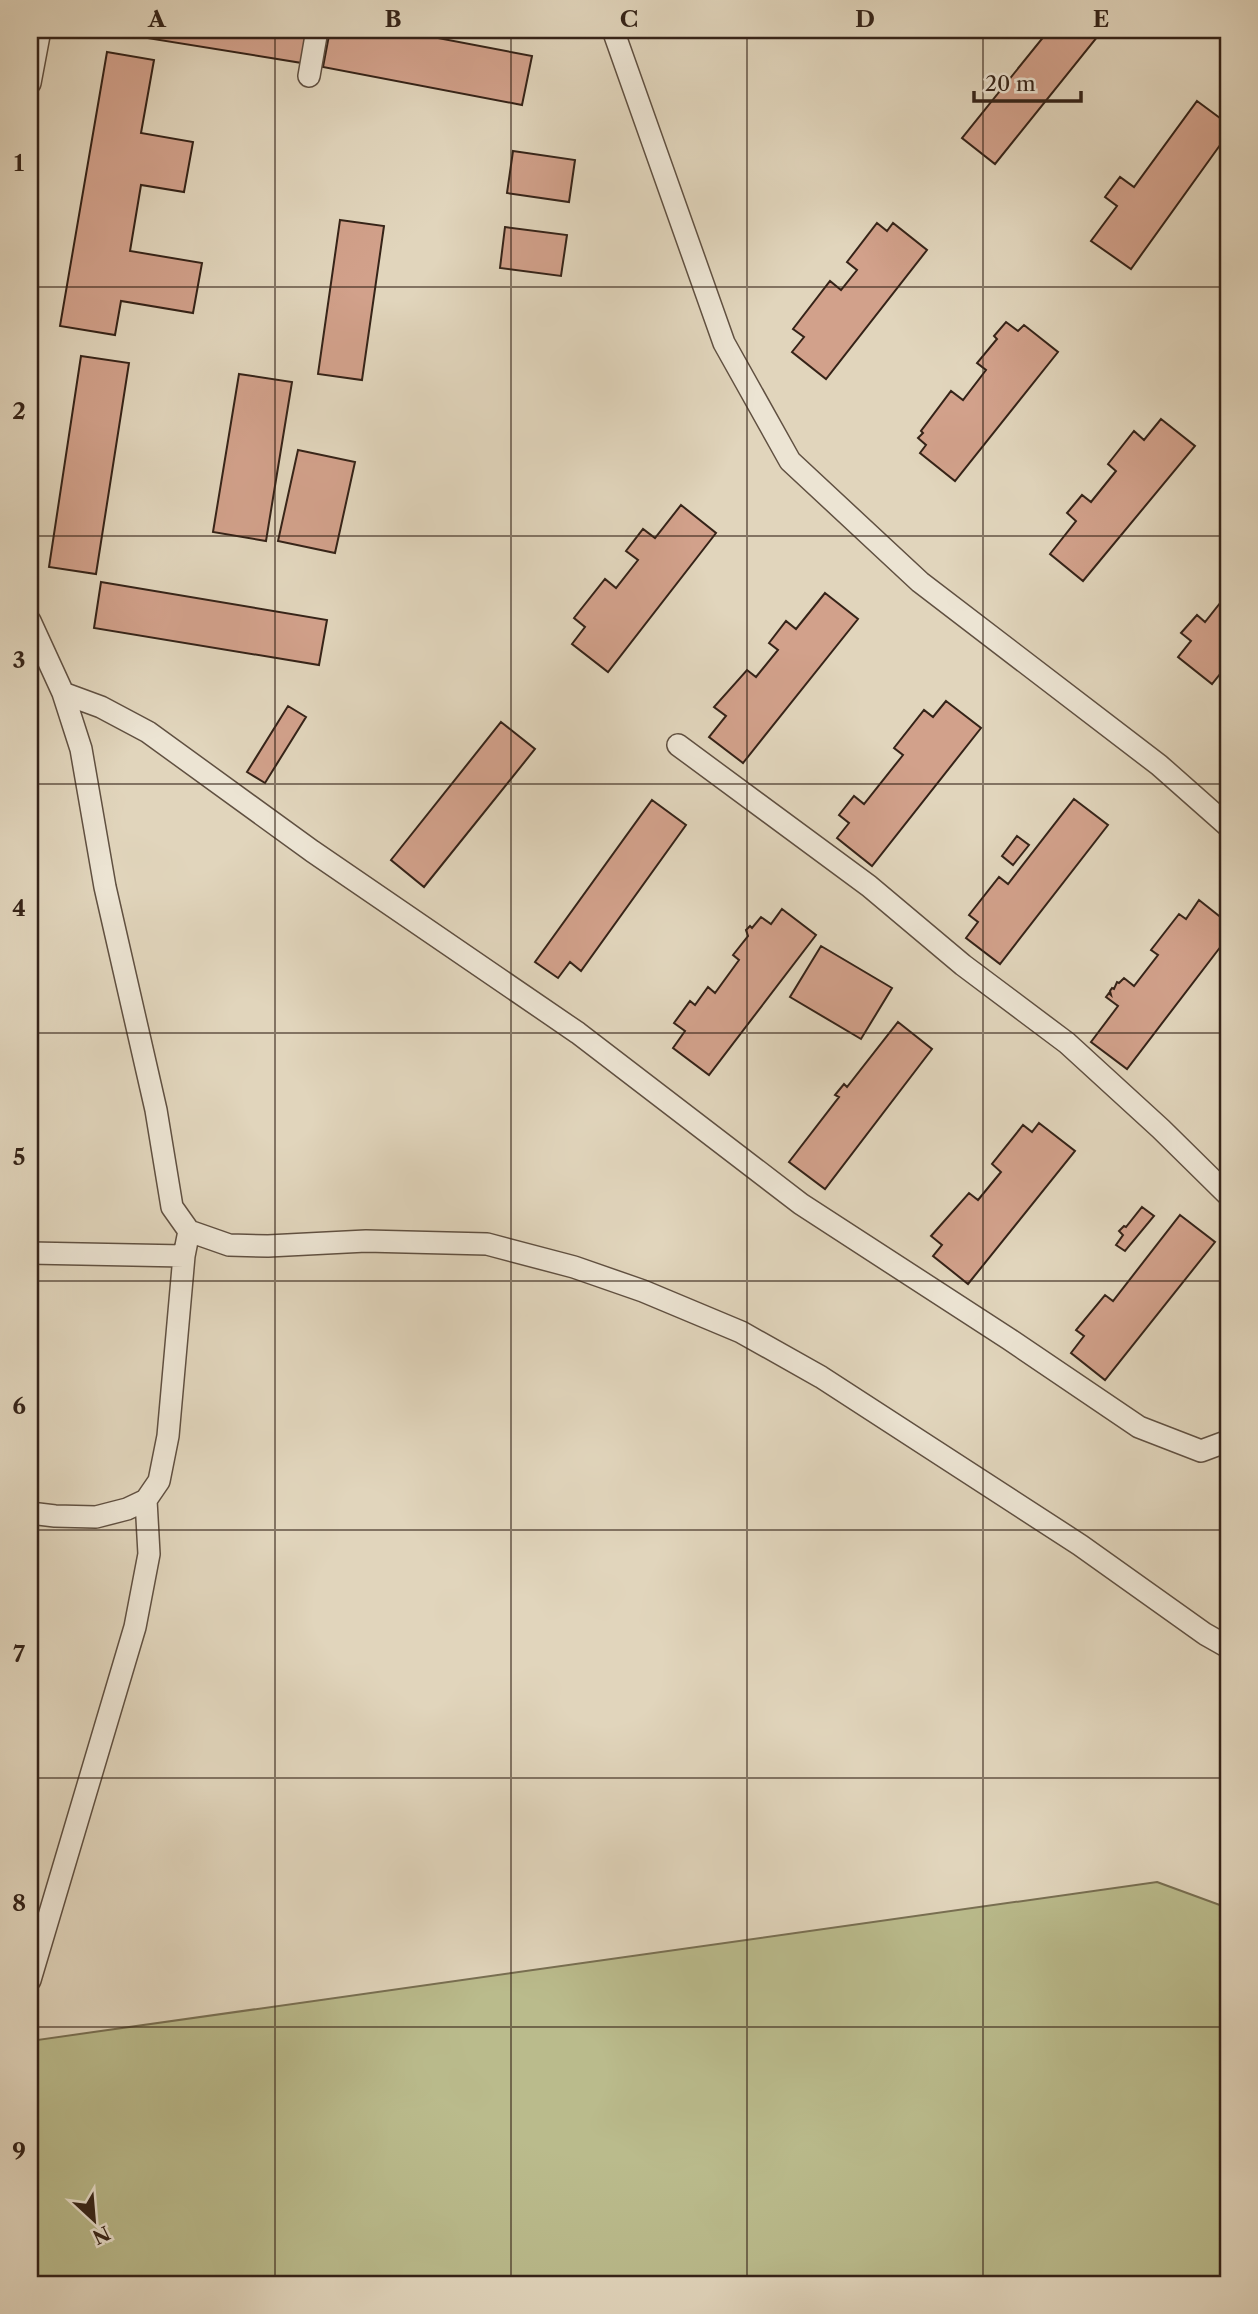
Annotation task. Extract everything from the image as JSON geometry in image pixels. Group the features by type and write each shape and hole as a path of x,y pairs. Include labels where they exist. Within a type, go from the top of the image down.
{"lane":[{"path":"30,83 40,30"},
{"path":"309,76 317,30"},
{"path":"614,30 724,343 790,461 920,582 1159,765 1228,826"},
{"path":"30,621 63,694 81,749 105,887 156,1110 172,1207 189,1231 229,1245 268,1246 366,1241 487,1244 574,1267 643,1291 741,1332 821,1377 1080,1545 1205,1634 1228,1647"},
{"path":"63,694 101,707 148,732 312,851 578,1033 801,1204 998,1331 1139,1427 1201,1451 1228,1441"},
{"path":"678,745 869,886 963,965 1067,1043 1228,1195"},
{"path":"30,1513 96,1517 127,1509 146,1500 159,1481 168,1436 184,1256 189,1231"},
{"path":"30,1253 184,1256"},
{"path":"30,1980 135,1627 149,1554 146,1500"}],"green space":[{"path":"1157,1882 1228,1908 1228,2284 30,2284 30,2041"}],"building":[{"path":"148,30 308,30 302,63 147,38"},
{"path":"330,30 396,30 532,56 522,105 323,67"},
{"path":"1049,30 1090,30 1098,36 995,164 962,138"},
{"path":"107,52 154,60 141,133 193,142 184,192 141,185 130,251 202,263 193,313 121,301 115,335 60,326"},
{"path":"1197,101 1228,124 1228,134 1131,269 1091,241 1117,206 1105,197 1120,177 1134,187"},
{"path":"513,151 575,160 569,202 507,193"},
{"path":"340,220 384,226 362,380 318,374"},
{"path":"877,223 887,231 893,223 927,250 826,379 792,352 804,337 793,329 830,281 841,290 857,270 847,262"},
{"path":"505,227 567,235 561,276 500,268"},
{"path":"1006,322 1018,331 1024,325 1058,352 955,481 920,453 926,445 918,438 951,391 963,400 986,370 977,363 997,339 994,336"},
{"path":"81,356 129,363 96,574 49,567"},
{"path":"239,374 292,382 266,541 213,532"},
{"path":"1161,419 1195,446 1083,581 1050,554 1076,521 1067,513 1082,495 1091,502 1116,471 1108,464 1134,431 1144,440"},
{"path":"298,450 355,462 335,553 278,541"},
{"path":"681,505 716,533 608,672 572,644 585,627 574,618 605,579 616,588 638,560 626,551 643,529 655,538"},
{"path":"101,582 327,620 319,665 94,628"},
{"path":"825,593 858,619 743,763 709,737 726,716 714,707 747,670 756,677 778,650 769,643 786,621 796,629"},
{"path":"1228,593 1228,664 1212,684 1178,657 1191,641 1181,633 1197,615 1205,622"},
{"path":"946,701 981,728 872,866 837,838 849,823 839,815 854,796 864,804 903,755 894,748 924,710 933,717"},
{"path":"288,706 306,717 265,783 247,772"},
{"path":"501,722 535,749 424,887 391,860"},
{"path":"1074,799 1108,825 1000,964 966,938 978,922 969,915 999,877 1008,884"},
{"path":"652,800 686,825 581,971 570,962 558,978 535,962"},
{"path":"1017,836 1029,845 1013,865 1002,856"},
{"path":"1199,900 1228,923 1228,937 1127,1069 1091,1042 1118,1006 1106,997 1109,993 1111,995 1110,991 1117,982 1124,978 1134,986 1158,955 1151,950 1179,914 1186,919"},
{"path":"782,909 816,935 709,1075 673,1048 685,1031 674,1023 690,1001 695,1005 708,987 715,993 739,960 733,955 748,936 746,930 750,926 752,928 761,917 771,924"},
{"path":"821,946 892,988 861,1039 790,997"},
{"path":"898,1022 932,1049 825,1189 789,1162 839,1097 835,1095 844,1084 847,1087"},
{"path":"1039,1123 1075,1151 968,1284 933,1256 942,1245 931,1236 969,1193 978,1200 1001,1172 992,1164 1023,1125 1032,1132"},
{"path":"1142,1207 1154,1216 1125,1251 1116,1245 1123,1235 1119,1231 1126,1227"},
{"path":"1180,1215 1215,1242 1105,1380 1071,1353 1084,1336 1076,1330 1105,1295 1113,1301"}]}
